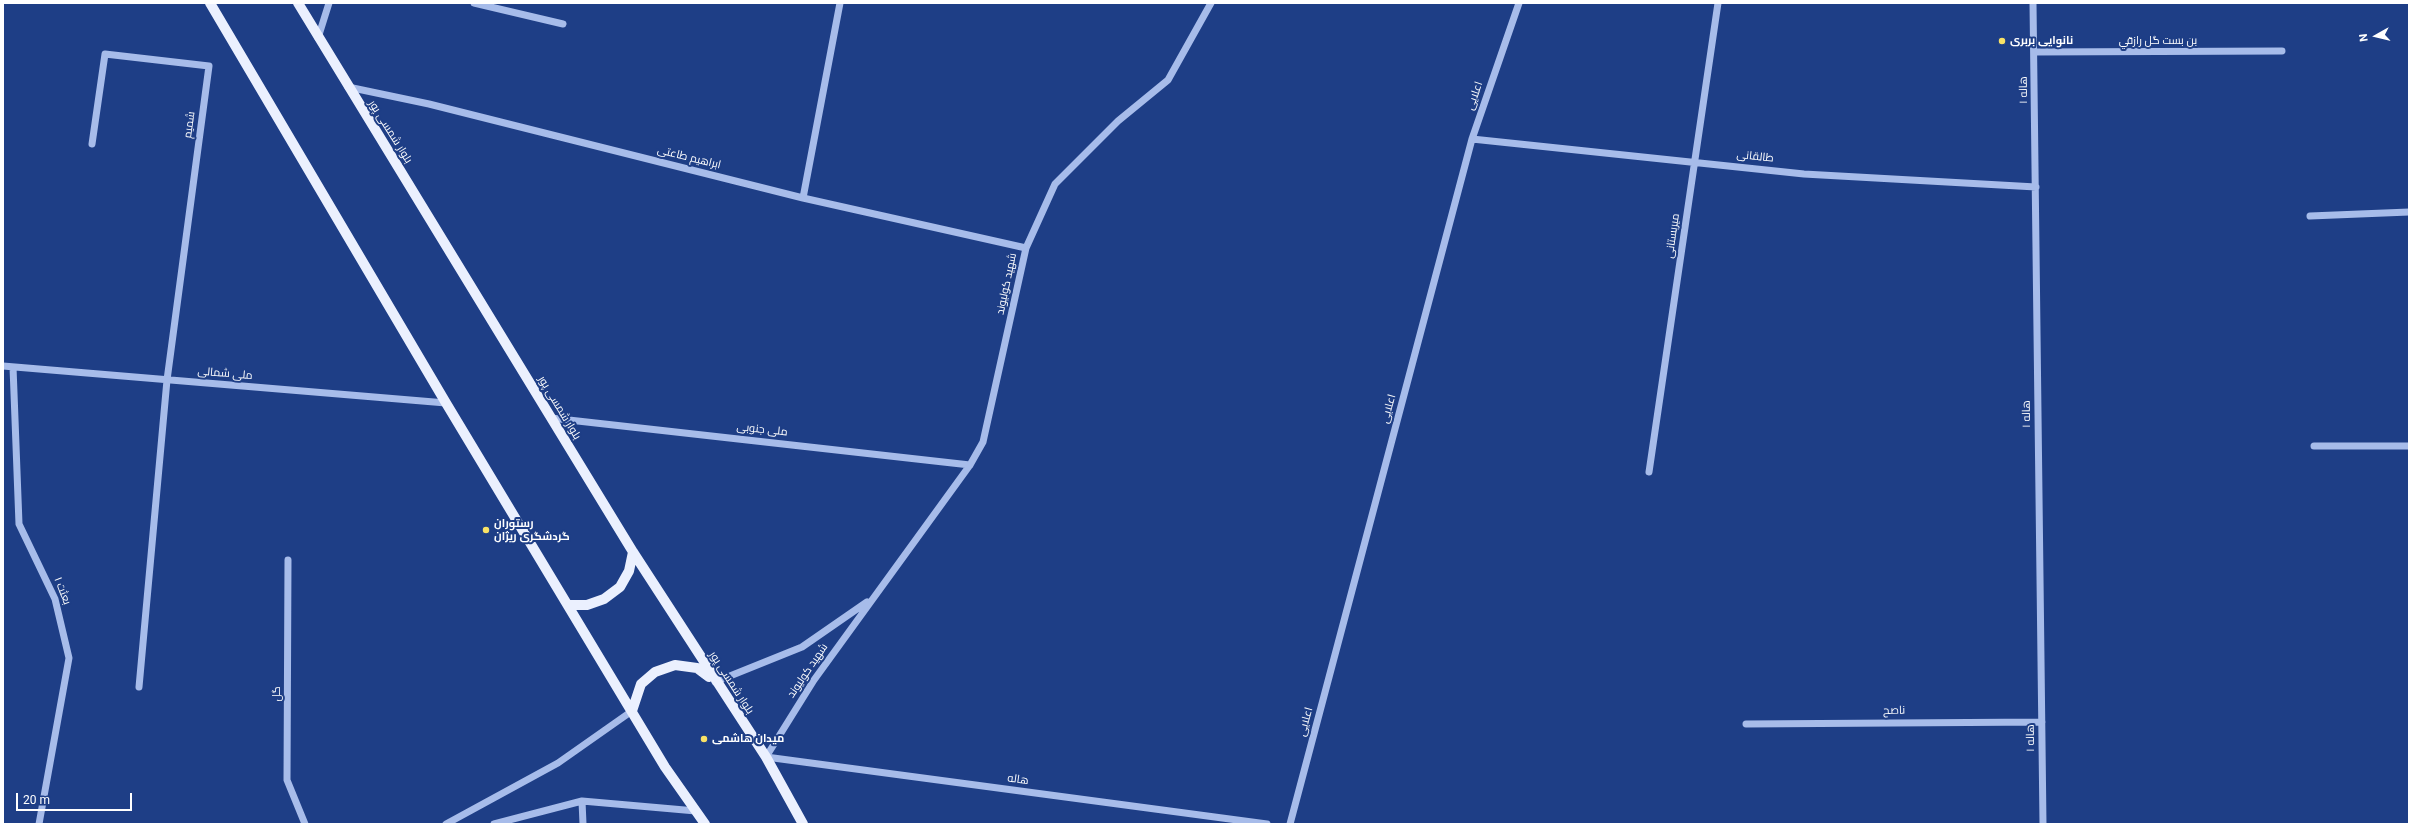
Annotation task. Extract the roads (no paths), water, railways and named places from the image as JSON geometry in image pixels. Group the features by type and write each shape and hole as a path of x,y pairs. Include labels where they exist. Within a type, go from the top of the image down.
{"main road":[{"path":"210,3 446,403 665,767 705,824"},
{"name":"بلوار شمسی پور","path":"298,3 633,552 715,682 766,757 803,824"},
{"path":"568,605 587,605 604,599 620,587 629,570 633,552"},
{"path":"632,711 641,684 655,672 675,665 697,668 715,682"}],"street":[{"path":"318,38 329,3"},
{"path":"474,3 563,24"},
{"path":"803,198 840,3"},
{"name":"شهید کولیوند","path":"766,757 814,680 970,465 983,442 1026,248 1054,184 1118,121 1168,80 1211,3"},
{"name":"اعلایی","path":"1290,824 1472,139 1519,3"},
{"name":"میربستانی","path":"1649,472 1718,3"},
{"name":"هاله ۱","path":"2034,3 2043,824"},
{"name":"بن بست گل رازقي","path":"2034,52 2282,51"},
{"name":"شمیم","path":"92,144 106,54 210,66 167,380"},
{"name":"ابراهیم طاعتی","path":"348,87 429,104 803,198 1026,248"},
{"name":"طالقانی","path":"1472,139 1804,174 2036,186"},
{"path":"2310,216 2409,212"},
{"name":"ملی شمالی","path":"3,366 446,403"},
{"name":"بعثت ۱","path":"13,367 19,524 55,599 68,658 39,824"},
{"path":"139,687 167,380"},
{"name":"ملی جنوبی","path":"551,418 970,465"},
{"path":"2314,446 2409,446"},
{"name":"گل","path":"288,560 287,780 305,824"},
{"name":"شهید کولیوند","path":"715,682 802,647 872,599"},
{"path":"446,824 558,763 632,711"},
{"name":"ناصح","path":"1746,724 2042,722"},
{"name":"هاله","path":"766,757 1267,824"},
{"path":"582,801 583,824"},
{"path":"494,824 582,801 696,812"}],"place":[{"name":"نانوایی بربری","path":"2002,41"},
{"name":"رستوران گردشگری ریژان","path":"486,530"},
{"name":"میدان هاشمی","path":"704,739"}]}
